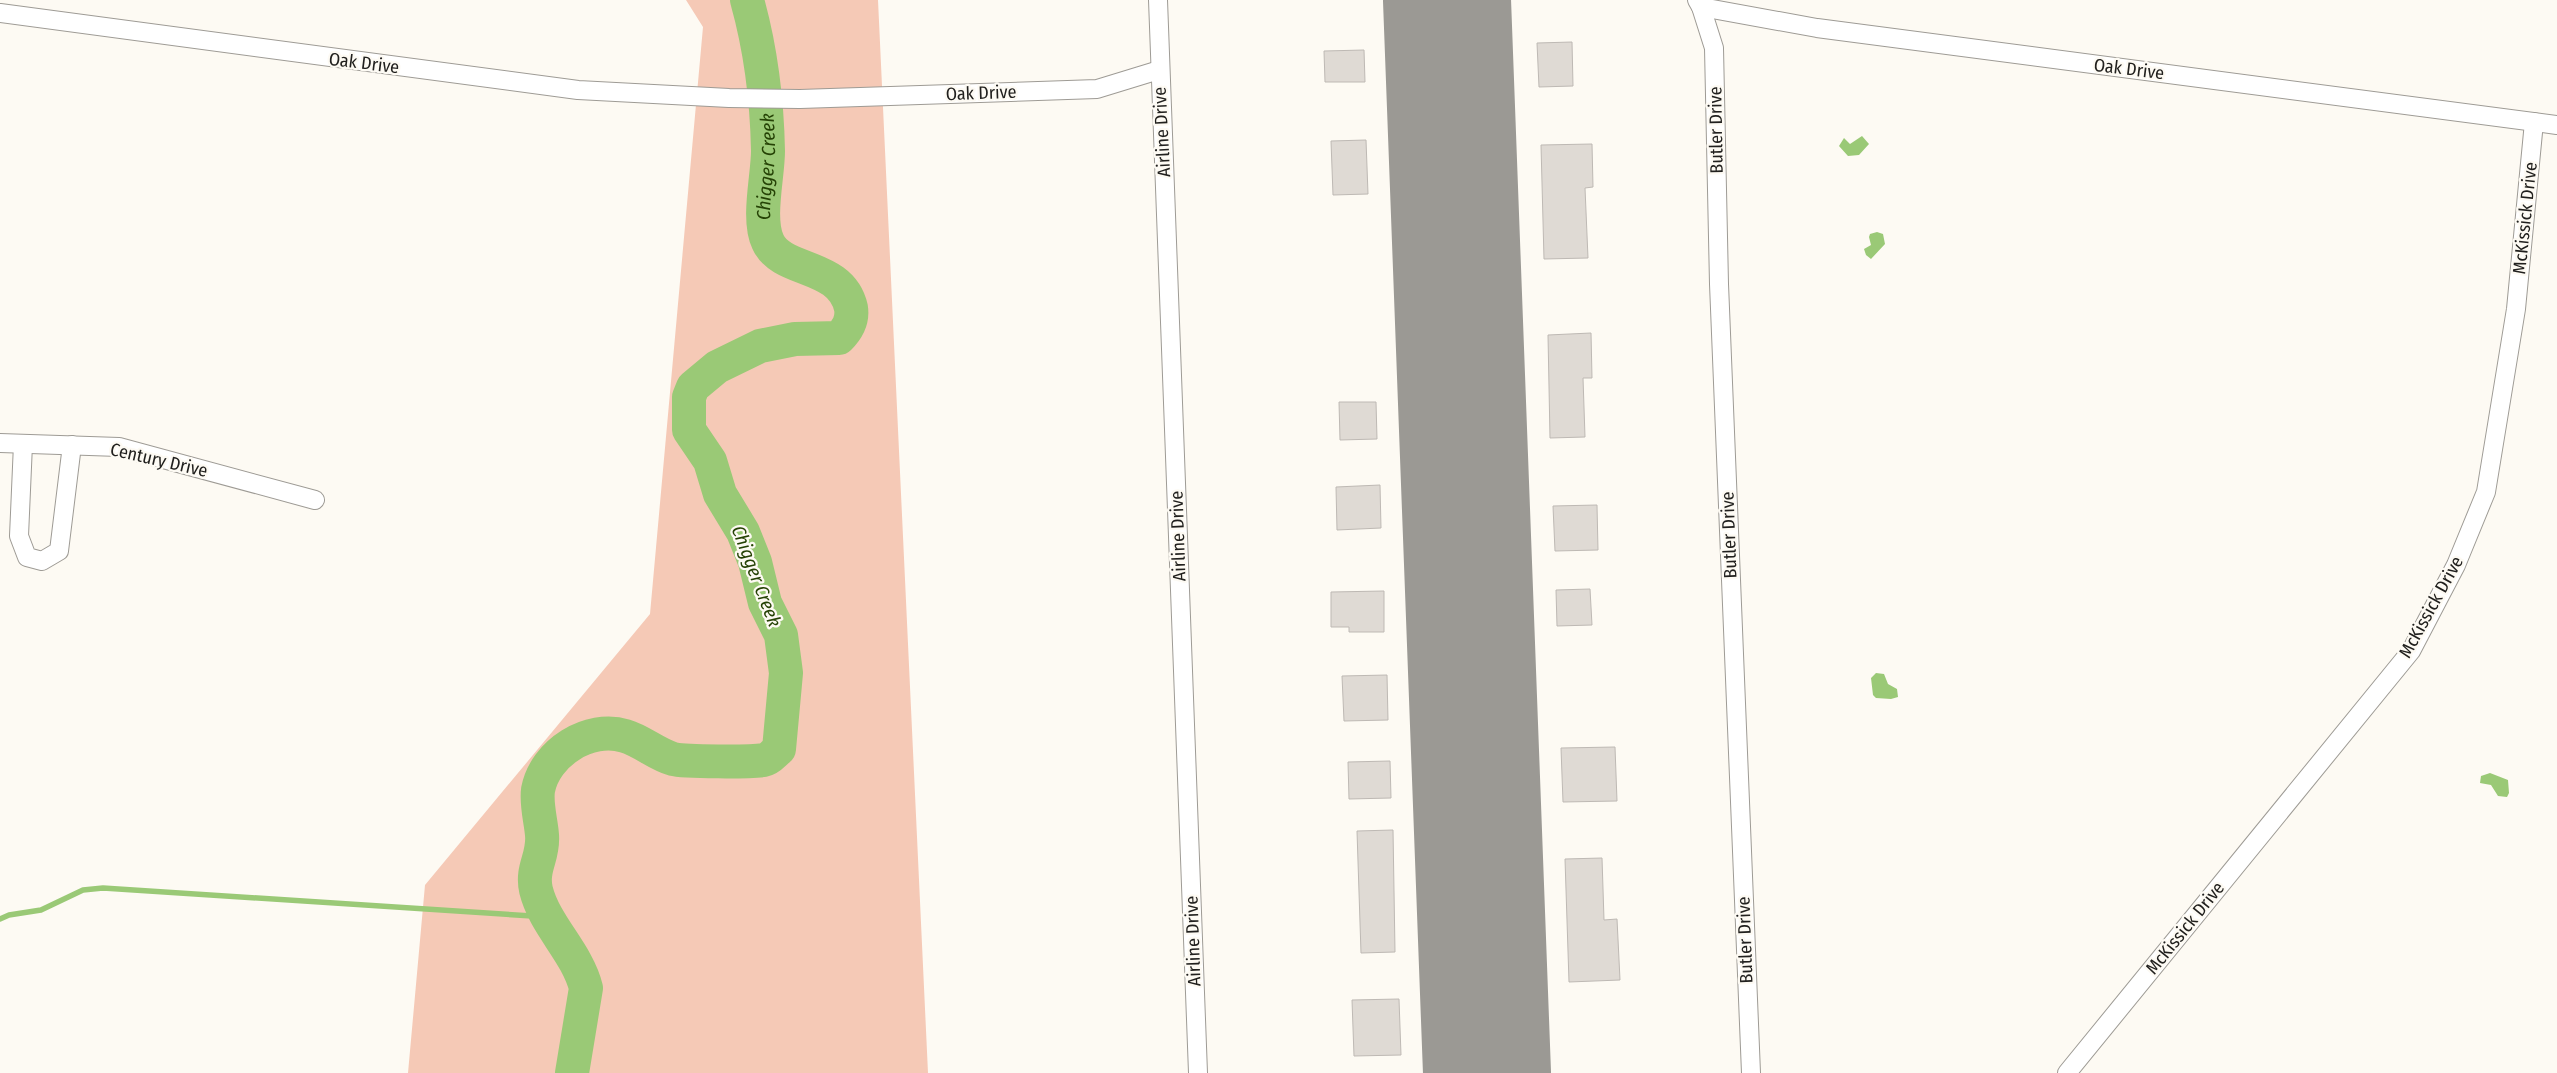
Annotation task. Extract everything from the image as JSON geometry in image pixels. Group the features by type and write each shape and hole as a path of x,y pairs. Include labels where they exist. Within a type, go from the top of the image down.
{"street":[{"name":"Airline Drive","path":"1158,0 1159,70 1167,236 1198,1073"},
{"name":"Oak Drive","path":"1699,3 1817,28 2557,125"},
{"name":"Butler Drive","path":"1699,3 1714,48 1719,284 1751,1073"},
{"name":"Oak Drive","path":"0,14 578,90 729,98 800,99 1097,89 1159,70"},
{"name":"McKissick Drive","path":"2068,1073 2411,651 2456,565 2486,492 2516,309 2534,122"},
{"name":"Century Drive","path":"0,444 119,447 315,500"},
{"path":"23,444 19,536 27,557 42,561 59,551 72,446"}],"shaded area":[{"path":"686,0 878,0 928,1073 408,1073 425,885 650,614 703,27"},
{"path":"1862,136 1869,144 1859,155 1848,156 1839,146 1844,138 1850,144"},
{"path":"1877,232 1883,234 1885,244 1871,259 1866,255 1864,249 1871,245 1870,234"},
{"path":"1876,673 1884,674 1888,684 1897,689 1898,697 1891,699 1876,698 1873,695 1871,678"},
{"path":"2490,773 2508,780 2509,793 2507,797 2498,796 2491,785 2480,783 2481,776"}],"building":[{"path":"1572,42 1573,86 1539,87 1537,43"},
{"path":"1364,50 1365,82 1325,82 1324,51"},
{"path":"1366,140 1368,194 1333,195 1331,141"},
{"path":"1592,144 1593,187 1585,188 1588,258 1544,259 1541,145"},
{"path":"1591,333 1592,378 1583,378 1585,437 1550,438 1548,335"},
{"path":"1339,402 1376,402 1377,439 1340,440"},
{"path":"1380,485 1381,528 1337,530 1336,487"},
{"path":"1597,505 1598,550 1555,551 1553,506"},
{"path":"1590,589 1592,625 1557,626 1556,590"},
{"path":"1384,591 1384,632 1349,632 1349,627 1331,627 1331,592"},
{"path":"1387,675 1388,720 1344,721 1342,676"},
{"path":"1615,747 1617,801 1563,802 1561,748"},
{"path":"1390,761 1391,798 1349,799 1348,762"},
{"path":"1393,830 1395,952 1361,953 1357,831"},
{"path":"1602,858 1604,920 1617,919 1620,980 1569,982 1565,859"},
{"path":"1399,999 1401,1055 1354,1056 1352,1000"}],"waterway":[{"name":"Chigger Creek","path":"572,1073 586,988 576,963 546,915 536,890 535,875 542,843 538,807 538,790 542,777 549,764 559,754 583,738 597,735 625,736 667,757 680,760 764,760 779,749 786,673 781,635 765,603 755,562 743,532 720,494 710,461 689,430 689,397 693,387 717,367 760,346 795,339 839,338 847,328 851,317 851,308 845,294 836,283 785,259 775,252 768,242 765,233 763,210 768,161 766,112 760,56 747,0"},
{"path":"0,919 9,915 41,910 83,890 103,888 548,917"}],"runway":[{"path":"1447,0 1487,1073"}]}
